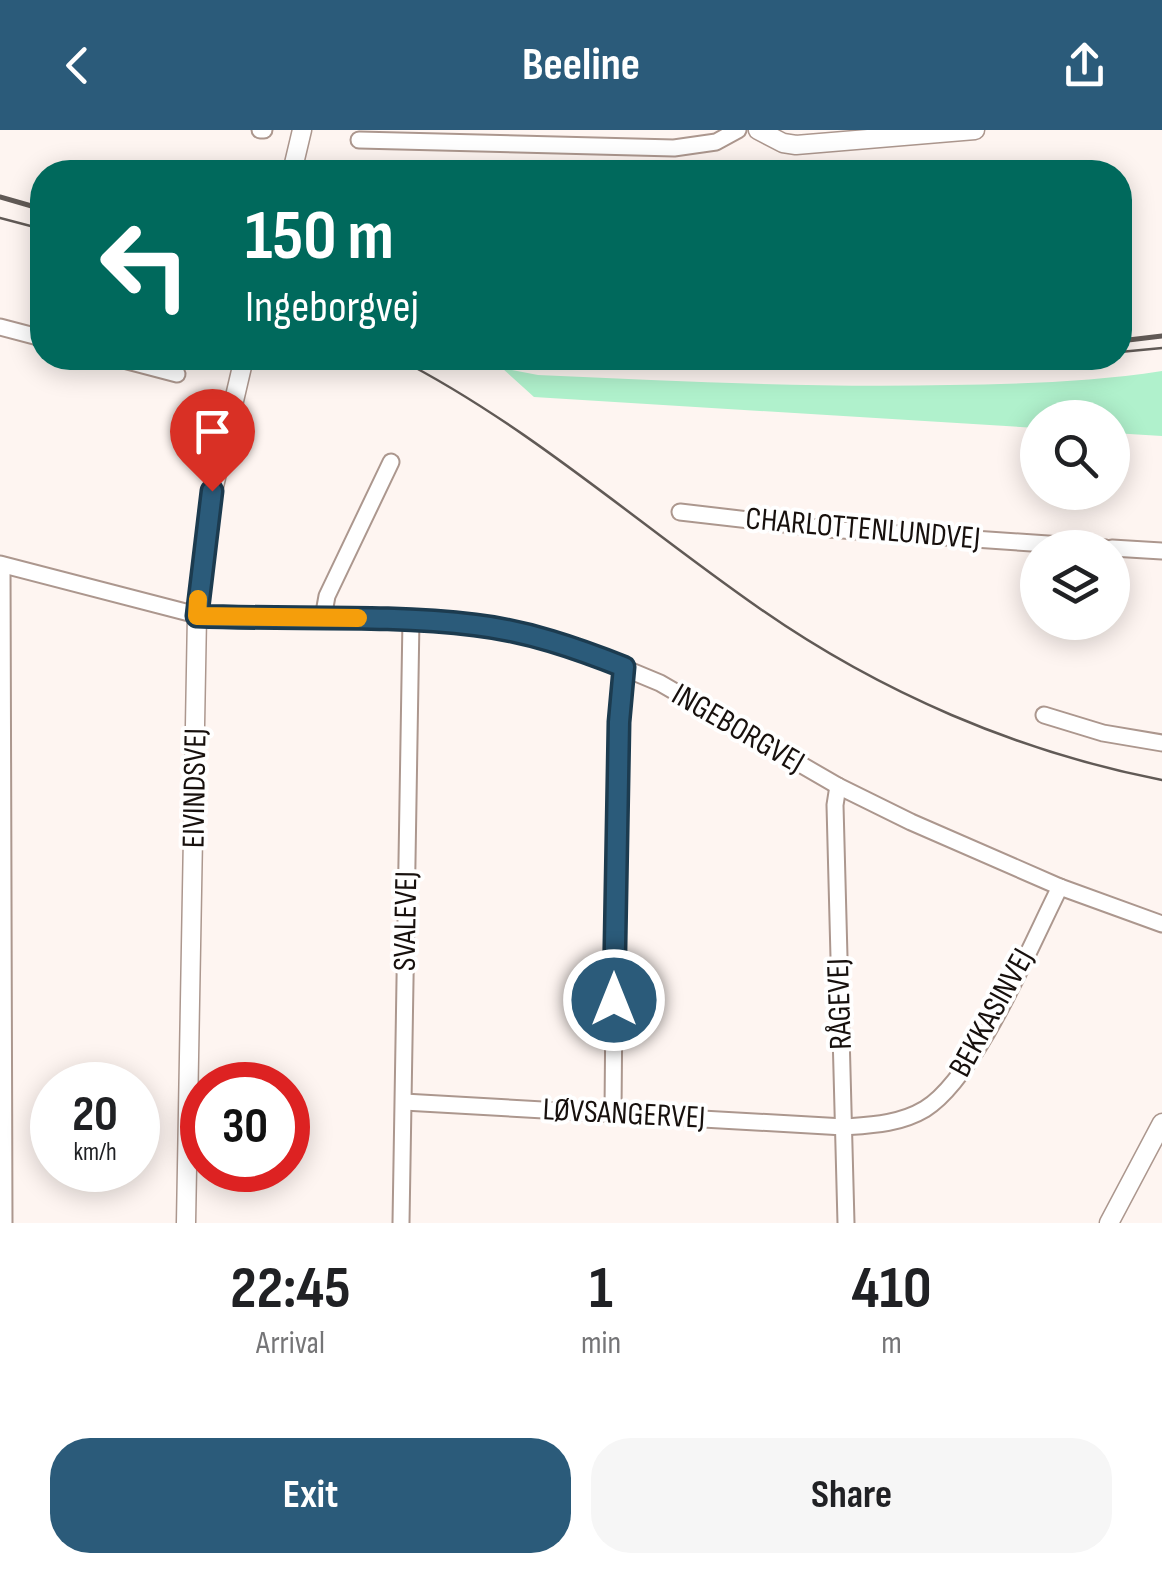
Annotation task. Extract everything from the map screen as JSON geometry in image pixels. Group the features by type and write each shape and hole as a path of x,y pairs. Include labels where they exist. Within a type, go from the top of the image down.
{"street":[{"path":"295,160 302,130"},
{"path":"359,140 674,148 716,142 738,130"},
{"path":"758,130 782,143 976,130"},
{"path":"804,130 829,140"},
{"path":"0,326 30,335"},
{"path":"162,370 177,374"},
{"name":"EIVINDSVEJ","path":"186,1223 197,616 208,512 241,370"},
{"path":"323,618 327,596 391,462"},
{"name":"CHARLOTTENLUNDVEJ","path":"680,512 827,529 1020,542"},
{"name":"CHARLOTTENLUNDVEJ","path":"1130,549 1162,551"},
{"path":"1,565 4,1223"},
{"name":"INGEBORGVEJ","path":"1,565 197,616 411,619 476,625 572,646 660,683 838,786 938,835 1060,887 1162,924"},
{"name":"SVALEVEJ","path":"401,1223 411,619"},
{"path":"613,1113 615,881 624,667"},
{"path":"1044,715 1103,734 1162,743"},
{"name":"RÅGEVEJ","path":"838,786 834,805 846,1223"},
{"name":"BEKKASINVEJ","path":"844,1127 901,1120 925,1110 948,1092 970,1064 1060,887"},
{"name":"LØVSANGERVEJ","path":"404,1102 844,1127"},
{"path":"1108,1223 1162,1123"}],"green space":[{"path":"504,370 538,375 846,386 1029,383 1162,371 1162,436 1130,434 1130,400 1020,400 1020,427 534,397"}],"tram line":[{"path":"0,218 30,226"},
{"path":"1132,351 1162,348"},
{"path":"418,370 537,444 759,608 852,666 901,692 1003,735 1055,753 1162,780"}],"railway":[{"path":"0,197 30,206"},
{"path":"1132,340 1162,336"}],"slow traffic":[{"path":"198,599 197,616 358,618"}],"route":[{"path":"212,491 197,616 411,619 476,625 572,646 624,667 620,682 614,1000"}]}
